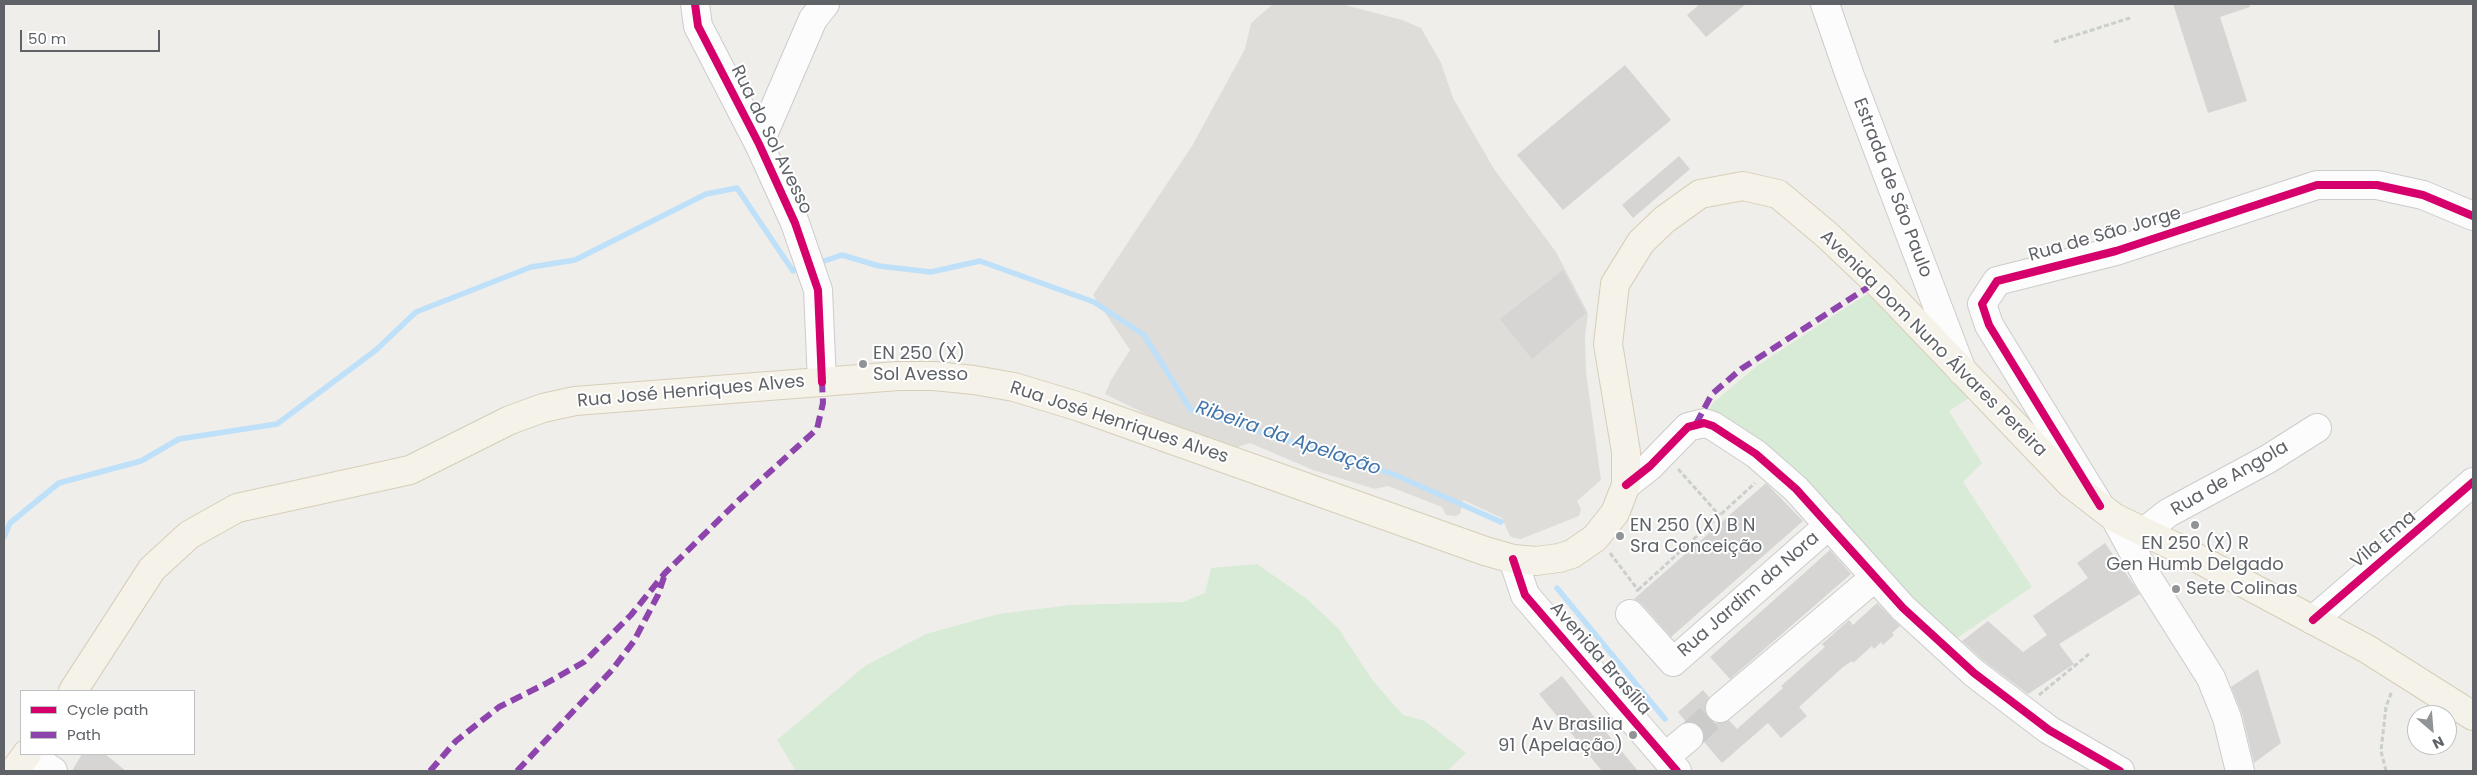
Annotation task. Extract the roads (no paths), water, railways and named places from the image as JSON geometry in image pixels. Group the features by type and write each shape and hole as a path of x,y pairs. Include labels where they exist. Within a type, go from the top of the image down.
{"main road":[{"name":"Avenida Dom Nuno Álvares Pereira","path":"1524,560 1572,554 1597,536 1615,513 1626,485 1626,452 1608,344 1615,284 1641,242 1664,220 1700,194 1743,186 1778,194 1827,235 1876,282 2071,484 2108,512 2314,620 2400,668 2473,716"},
{"name":"Rua José Henriques Alves","path":"74,690 152,569 189,535 237,508 410,470 510,420 543,408 575,401 898,376 934,376 1014,387 1048,396 1145,429 1486,551 1524,560"},
{"path":"14,771 26,755"}],"street":[{"name":"Rua do Sol Avesso","path":"695,4 698,26 758,144 795,223 818,290 822,382"},
{"path":"758,144 813,19 825,4"},
{"name":"Estrada de São Paulo","path":"1825,4 1850,76 1962,371"},
{"name":"Rua de São Jorge","path":"2108,512 1989,325 1982,304 1997,281 2116,250 2317,185 2377,185 2423,195 2473,216"},
{"path":"1626,485 1650,466 1688,427 1704,423 1713,426 1756,454 1796,489 1874,578 1903,608 1974,673 2022,708 2085,761 2120,771"},
{"name":"Rua de Angola","path":"2144,532 2168,513 2268,459 2317,428"},
{"name":"Vila Ema","path":"2314,620 2473,482"},
{"path":"2108,512 2211,678 2227,718 2240,771"},
{"name":"Rua Jardim da Nora","path":"1634,602 1673,662 1829,525"},
{"name":"Avenida Brasília","path":"1524,560 1525,595 1671,764"},
{"path":"1720,708 1874,578"},
{"path":"1671,764 1688,737"},
{"path":"29,755 53,771"}],"waterway":[{"name":"Ribeira da Apelação","path":"4,537 10,523 59,483 141,461 179,439 277,424 376,350 416,312 531,267 575,260 706,194 737,188 793,271 795,270"},
{"name":"Ribeira da Apelação","path":"824,261 842,255 879,266 931,272 980,261 1094,302 1144,335 1191,410 1393,474 1501,522"},
{"name":"Ribeira da Apelação","path":"1557,588 1665,719"}],"tunnel":[{"path":"1689,737 1720,708"}],"place":[{"name":"EN 250 (X) Sol Avesso","path":"863,364"},
{"name":"EN 250 (X) R Gen Humb Delgado","path":"2195,525"},
{"name":"EN 250 (X) B N Sra Conceição","path":"1620,536"},
{"name":"Sete Colinas","path":"2176,589"},
{"name":"Av Brasilia 91 (Apelação)","path":"1633,735"}]}
